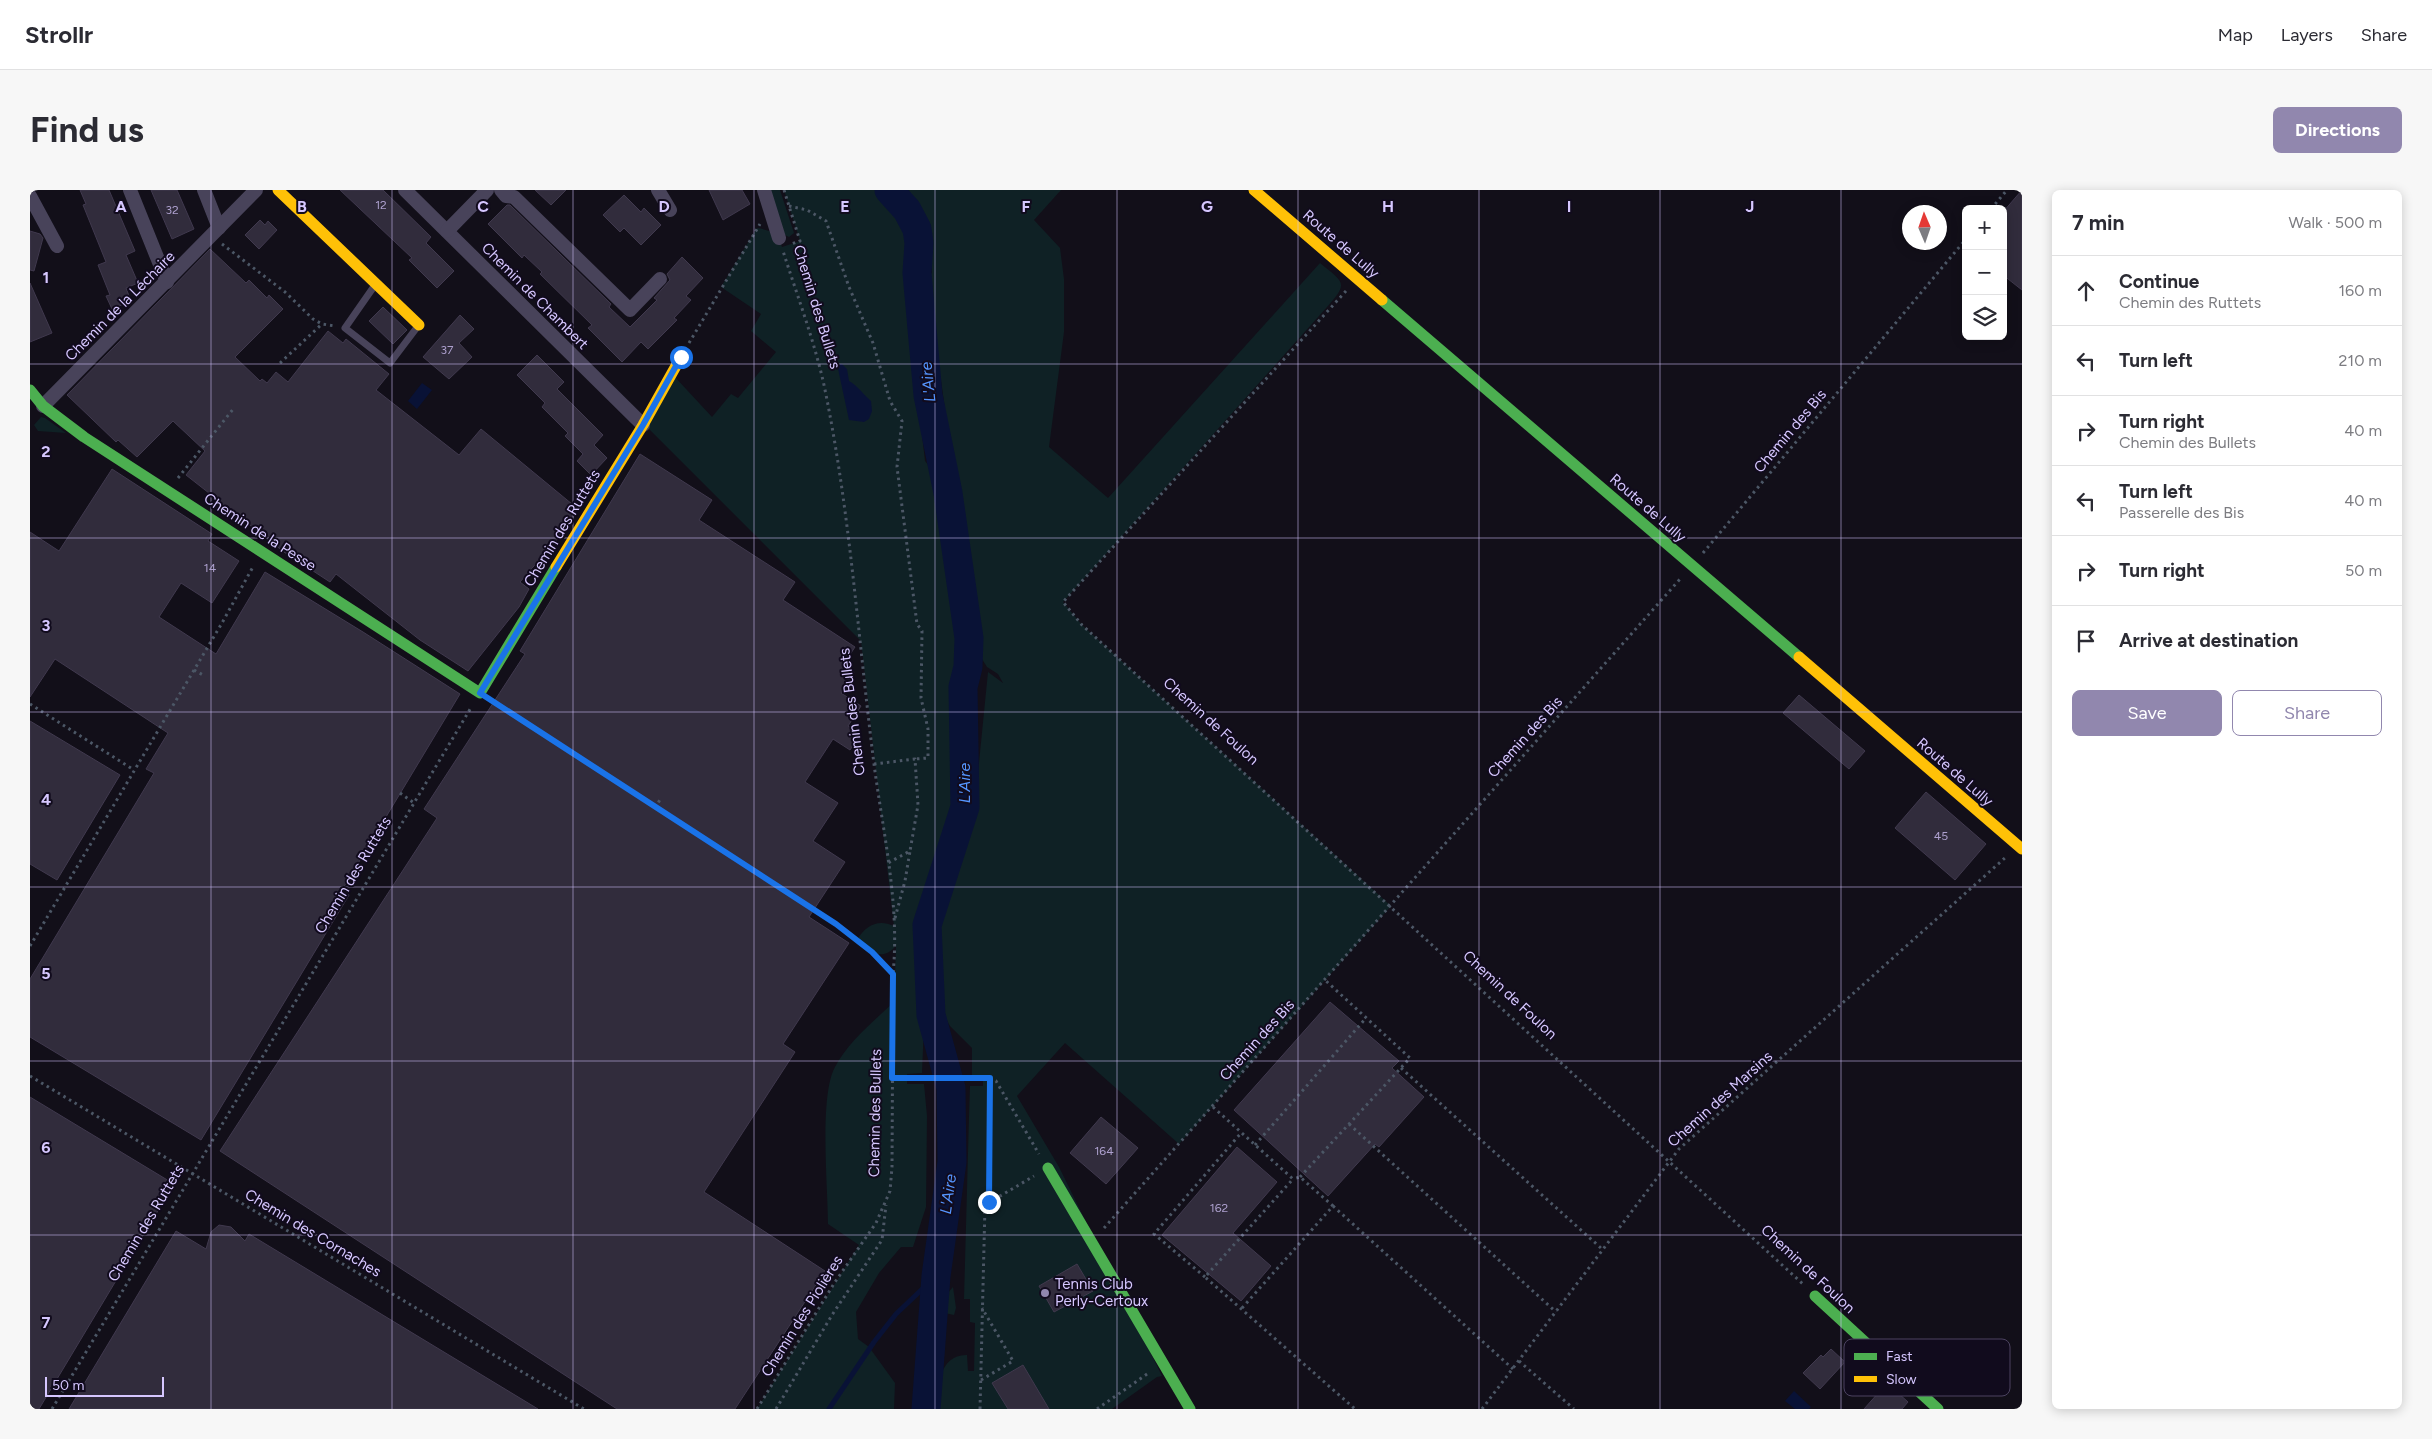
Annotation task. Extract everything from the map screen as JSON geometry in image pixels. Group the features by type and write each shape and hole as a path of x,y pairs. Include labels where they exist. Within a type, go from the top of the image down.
{"street":[{"path":"130,190 167,282"},
{"path":"204,190 216,231"},
{"name":"Chemin de la Léchaire","path":"43,406 256,190"},
{"path":"278,190 375,285 419,325"},
{"name":"Chemin de Chambert","path":"405,190 643,425"},
{"path":"447,231 487,190"},
{"path":"500,190 506,196 514,197 630,310 660,279"},
{"path":"658,190 670,210"},
{"name":"Chemin des Bullets","path":"764,190 780,242"},
{"name":"Route de Lully","path":"1254,190 2020,847"},
{"path":"30,196 57,246"},
{"name":"Chemin des Ruttets","path":"480,693 643,425 681,357"},
{"name":"Chemin de la Pesse","path":"30,390 43,406 84,437 480,693"},
{"path":"1048,1168 1190,1409"},
{"name":"Chemin de Foulon","path":"1815,1296 1862,1339"},
{"name":"Chemin de Foulon","path":"1924,1396 1938,1409"}],"lane":[{"path":"375,285 345,328 390,363 419,325"}],"path":[{"path":"780,242 800,241 784,190"},
{"path":"1994,205 2007,190"},
{"path":"789,206 808,210 826,221 849,287 873,343 890,401 902,421 897,466 917,624 922,631 921,698 929,741 928,758 874,764"},
{"path":"681,357 746,244 770,209"},
{"path":"216,231 313,319 322,324 345,328"},
{"name":"Chemin des Bullets","path":"780,242 823,382 828,408 844,510 894,921 896,944 893,974 892,1167 886,1202 867,1235"},
{"name":"Chemin des Bis","path":"1090,1239 1113,1217 1213,1107 1692,566 1962,244"},
{"name":"Chemin de Foulon","path":"1344,294 1063,602 1082,625 1815,1296"},
{"path":"280,363 322,324"},
{"path":"168,490 234,408"},
{"path":"30,946 194,670 261,551"},
{"path":"194,670 203,675"},
{"path":"480,693 836,924 872,952 893,974"},
{"name":"Chemin des Ruttets","path":"52,1409 480,693"},
{"path":"30,704 134,770"},
{"path":"894,921 906,881 918,805 915,758"},
{"path":"400,794 414,802"},
{"path":"655,808 662,798"},
{"name":"Chemin des Marsins","path":"1482,1409 1679,1149 2020,847"},
{"path":"888,863 910,851"},
{"path":"1205,1277 1292,1179 1300,1177 1410,1058 1325,980"},
{"path":"1255,1145 1366,1018"},
{"path":"1401,1068 1602,1250"},
{"name":"Chemin des Cornaches","path":"30,1076 584,1409"},
{"path":"892,1078 990,1078 996,1081 1048,1168 985,1204 980,1409"},
{"path":"989,1202 990,1078"},
{"path":"1213,1107 1292,1179"},
{"path":"1349,1124 1556,1312"},
{"path":"1241,1132 1154,1234 1242,1308 1355,1409"},
{"path":"1300,1177 1513,1369"},
{"path":"776,1409 832,1315 882,1240 886,1222 886,1202"},
{"path":"1242,1308 1333,1206"},
{"name":"Chemin des Piolières","path":"757,1409 867,1235"},
{"path":"981,1380 1013,1361 982,1307"},
{"path":"1519,1361 1574,1409"},
{"path":"1097,1409 1164,1363"}],"shaded area":[{"path":"769,190 780,190 794,233 789,237 783,234"},
{"path":"784,190 883,190 911,241 917,391 925,461 929,466 937,499 954,598 958,653 953,687 957,714 960,806 925,898 919,942 924,1024 922,1073 907,1074 907,1084 924,1084 927,1116 926,1207 913,1247 901,1247 879,1273 856,1312 858,1339 869,1347 895,1383 894,1409 757,1409 859,1245 828,1224 827,1099 830,1081 840,1058 862,1032 894,1002 896,946 886,954 876,954 857,940 868,927 878,923 894,926 861,641 647,427 674,376 712,417 731,394 738,398 776,352 751,331 761,314 721,287 757,228 776,235 782,247 800,241"},
{"path":"907,190 1061,190 1034,220 1060,248 1064,279 1064,332 1049,447 1108,498 1320,263 1339,279 1341,283 1339,292 1327,307 1063,602 1082,625 1391,906 1179,1144 1065,1043 1017,1096 1059,1167 1162,1376 1157,1377 1112,1409 934,1409 938,1382 945,1366 951,1360 958,1356 967,1355 968,1371 974,1371 975,1323 970,1322 970,1299 964,1299 969,1116 970,1086 983,1086 983,1075 972,1075 972,1048 950,1026 940,1008 937,923 957,853 973,823 988,672 1003,683 998,674 987,667 977,651 981,641 970,595 941,380 929,342 927,283 932,272 928,229 917,205 909,199"},
{"path":"41,417 66,433 38,431 34,425"},
{"path":"953,1287 956,1308 954,1315 940,1312 940,1302"}],"water":[{"path":"837,364 842,364 847,369 849,381 871,401 872,411 869,419 864,422 849,420"},
{"path":"422,383 432,390 417,409 408,401"},
{"path":"1794,1391 1811,1407 1809,1409 1795,1409 1785,1401"}],"building":[{"path":"80,190 109,190 135,251 126,255 138,283 126,288 131,301 112,309 106,296 110,295 98,265 106,262 83,205 86,204"},
{"path":"151,190 177,190 194,229 172,239"},
{"path":"340,190 383,190 431,237 426,243 454,271 437,288 409,260 412,258"},
{"path":"535,190 566,190 551,205"},
{"path":"709,190 742,190 750,204 723,220"},
{"path":"2022,190 2022,290 2007,278 2007,207"},
{"path":"624,195 641,212 644,208 661,225 641,245 624,228 620,232 603,215"},
{"path":"507,205 510,205 611,304 609,307 630,327 657,300 654,298 670,280 667,274 682,257 703,278 686,296 691,300 674,318 677,320 648,349 641,342 622,362 588,328 592,325 540,274 542,272 524,255 522,258 488,224"},
{"path":"260,220 265,225 268,221 277,230 259,249 245,235"},
{"path":"30,231 40,234 43,238 34,271 30,270"},
{"path":"210,249 246,283 249,280 267,298 269,295 283,309 235,357 260,381 262,379 267,383 276,372 288,382 328,331 343,343 346,339 389,374 376,390 459,455 481,429 578,509 567,528 520,582 529,589 519,607 468,671 420,640 336,574 330,582 284,552 186,475 205,451 173,421 137,457 118,440 116,442 67,395"},
{"path":"30,283 52,333 30,342"},
{"path":"383,307 407,330 393,344 369,321"},
{"path":"460,315 474,329 459,343 472,357 449,379 423,357"},
{"path":"537,355 564,382 557,389 603,435 594,445 607,458 591,475 577,461 583,454 565,436 568,433 542,407 545,403 517,375"},
{"path":"640,454 712,500 699,520 795,582 783,600 855,647 843,665 854,672 841,693 861,706 848,726 860,734 850,750 833,739 805,782 838,803 813,841 845,862 809,917 849,943 783,1044 795,1052 704,1192 825,1271 735,1409 617,1409 220,1151 437,818 424,809 525,654 520,651"},
{"path":"112,469 212,534 208,541 239,561 212,603 181,583 159,617 216,654 265,572 460,694 342,890 349,895 201,1140 30,1037 30,979 154,773 146,769 168,733 55,659 30,697 30,532 59,551"},
{"path":"1799,695 1865,751 1849,769 1783,713"},
{"path":"30,721 120,775 57,880 30,864"},
{"path":"1926,792 1986,844 1955,880 1895,828"},
{"path":"1330,1002 1399,1061 1392,1068 1424,1097 1379,1147 1375,1144 1328,1196 1234,1110"},
{"path":"30,1097 174,1184 39,1409 30,1409"},
{"path":"1101,1117 1138,1148 1106,1184 1070,1153"},
{"path":"1237,1147 1277,1182 1233,1233 1271,1266 1241,1301 1162,1235"},
{"path":"219,1225 231,1227 245,1241 249,1234 538,1409 69,1409 176,1231 206,1249 211,1232"},
{"path":"1077,1264 1093,1291 1054,1312 1039,1286"},
{"path":"1831,1349 1844,1363 1820,1389 1803,1373 1821,1355 1823,1357"},
{"path":"1023,1365 1049,1409 1008,1409 992,1383"},
{"path":"1876,1396 1901,1396 1908,1402 1902,1409 1864,1409"}],"waterway":[{"name":"L'Aire","path":"889,190 907,210 917,229 919,243 917,273 928,395 948,493 969,638 968,667 963,687 965,807 927,925 931,1015 951,1088 952,1162 936,1276 926,1409"},
{"path":"829,1409 874,1342 896,1314 936,1276"}],"traffic: fast":[{"path":"1382,300 1799,657"},
{"path":"30,390 43,406 84,437 480,693 556,567"},
{"path":"1048,1168 1190,1409"},
{"path":"1815,1296 1862,1339"},
{"path":"1924,1396 1938,1409"}],"traffic: slow":[{"path":"278,190 419,325"},
{"path":"1254,190 1382,300"},
{"path":"556,567 643,425 681,357"},
{"path":"1799,657 2022,849"}],"place":[{"name":"Tennis Club Perly-Certoux","path":"1045,1293"}],"route":[{"path":"681,357 643,425 480,693 697,836 836,924 872,952 893,974 892,1078 990,1078 989,1202"}]}
